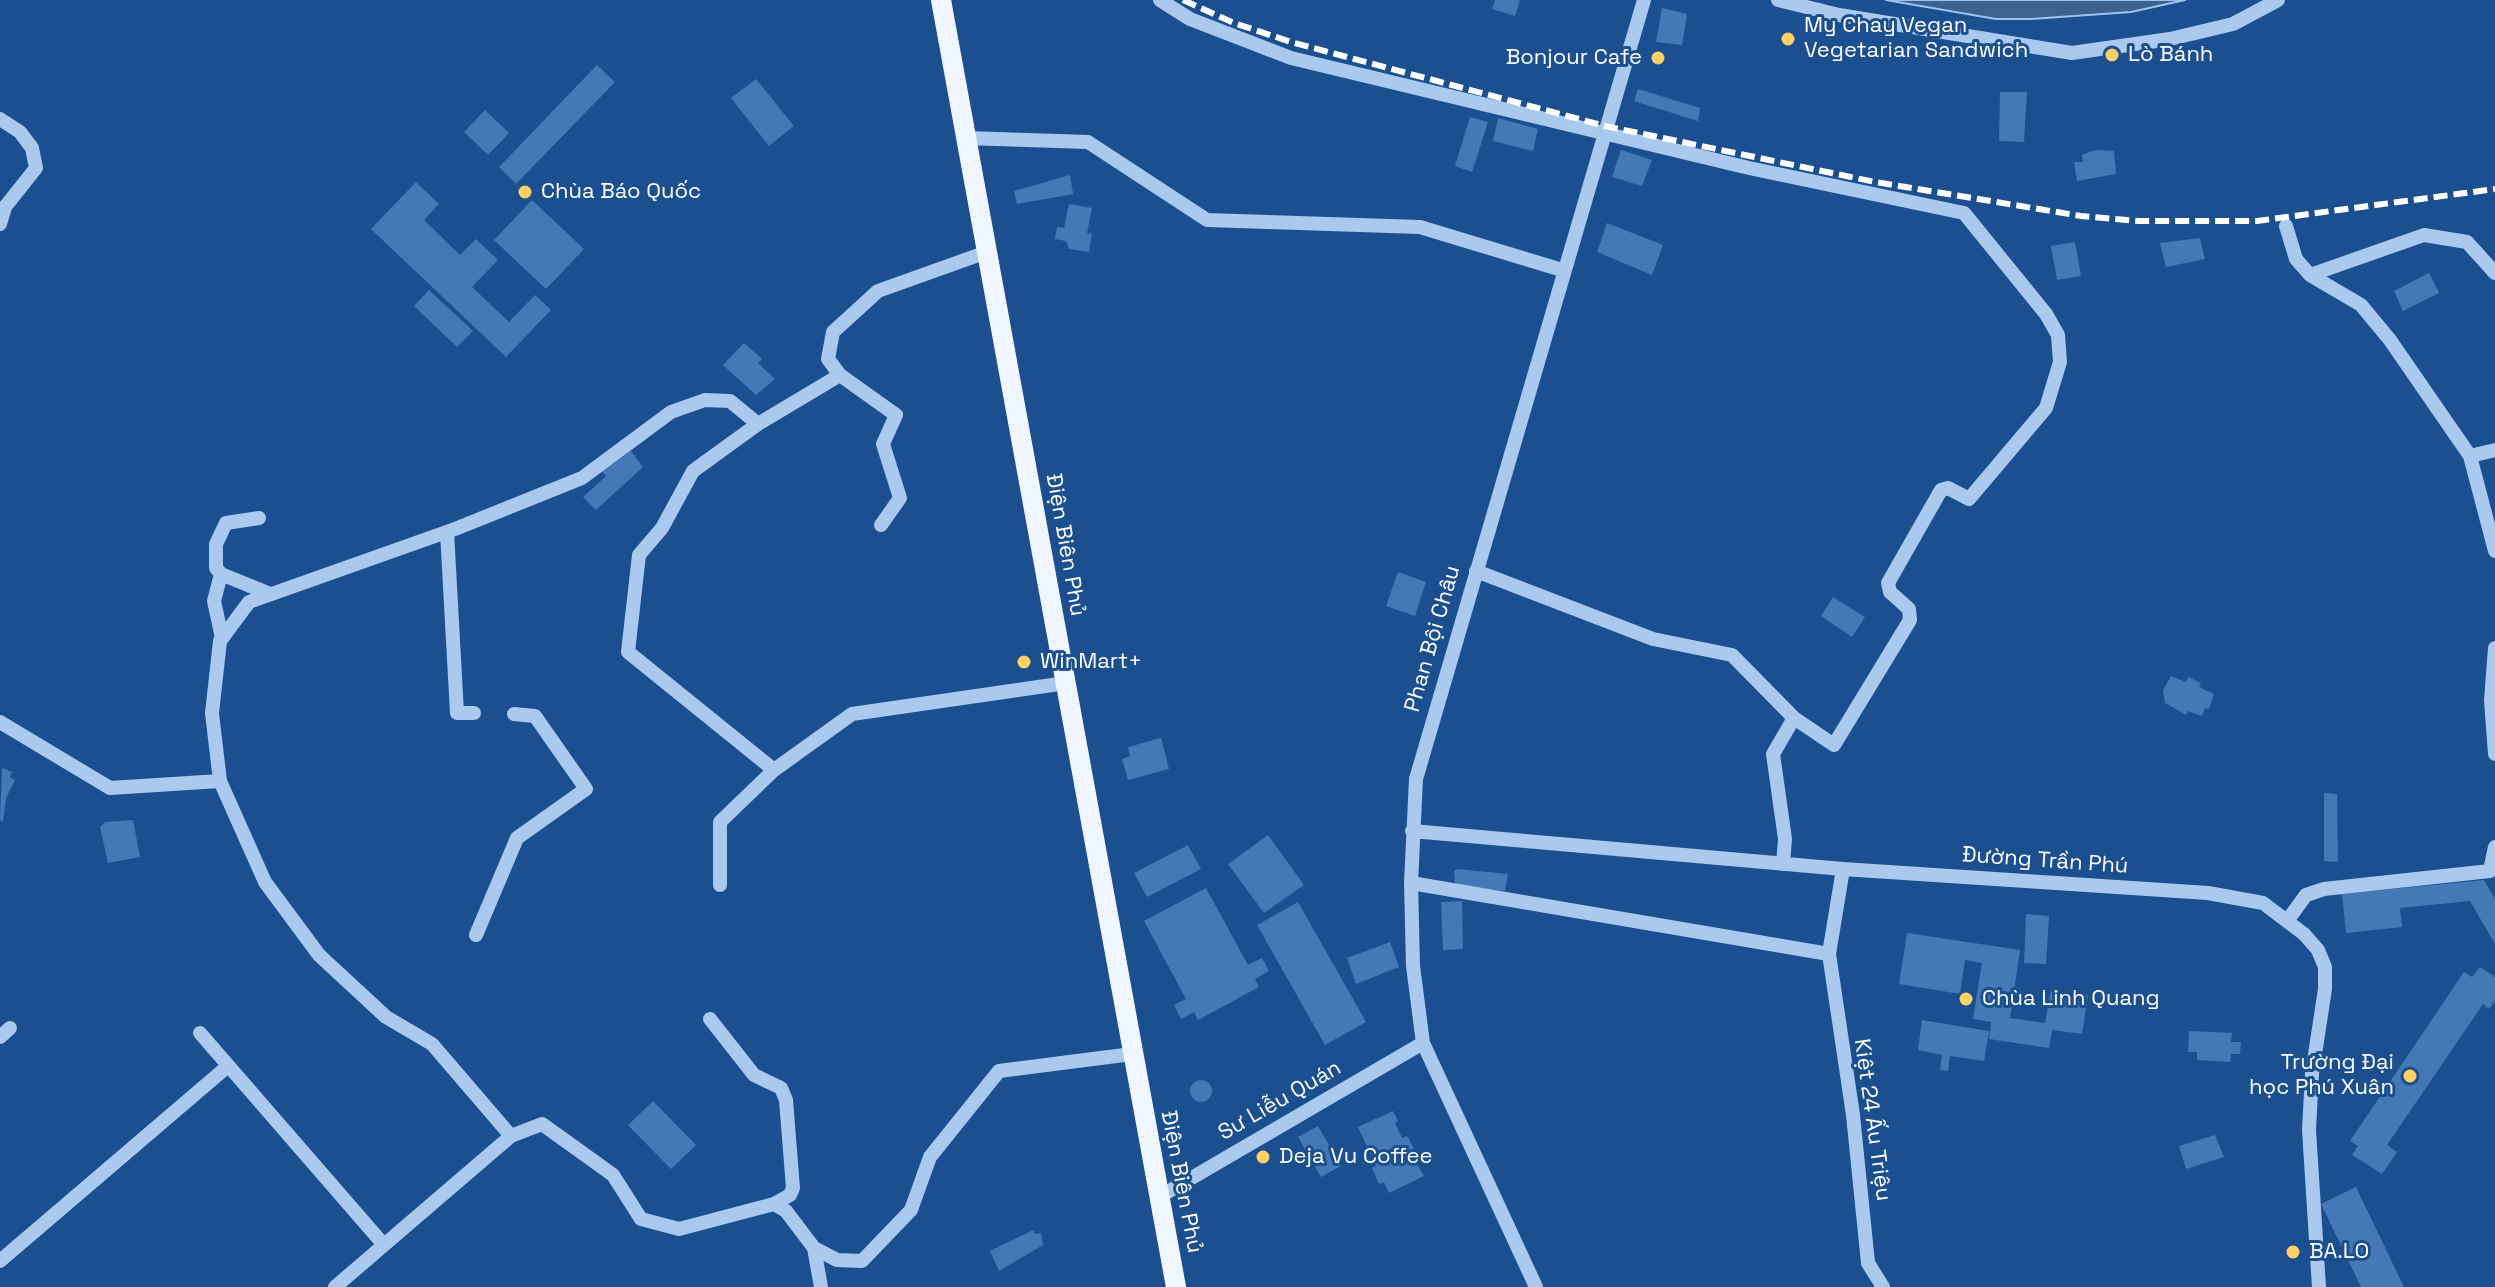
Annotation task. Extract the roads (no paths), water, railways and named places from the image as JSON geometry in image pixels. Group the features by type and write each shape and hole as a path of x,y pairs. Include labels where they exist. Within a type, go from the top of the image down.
{"main road":[{"name":"Điện Biên Phủ","path":"941,0 1176,1287"}],"street":[{"path":"1160,0 1190,19 1291,58 1749,168 1964,213 2046,314 2058,335 2060,362 2046,408 1969,499 1948,488 1941,490 1888,583 1890,592 1909,609 1910,620 1834,745 1794,718 1732,655 1653,639 1476,571"},
{"name":"Phan Bội Châu","path":"1536,1287 1423,1043 1413,966 1411,883 1416,779 1562,270 1644,0"},
{"path":"1778,0 1854,18 2072,53 2170,39 2233,24 2278,0"},
{"path":"0,119 20,132 32,148 36,168 5,207 0,224"},
{"path":"966,138 1088,142 1207,220 1420,227 1562,270"},
{"path":"2286,226 2296,259 2310,275 2361,305 2390,340 2470,456 2495,551"},
{"path":"2310,275 2424,235 2467,242 2495,273"},
{"path":"881,525 900,498 883,444 896,415 840,375 828,359 833,332 878,291 987,252"},
{"path":"774,770 628,652 639,555 662,528 693,471 758,424 840,375"},
{"path":"222,638 249,602 447,532 582,478 671,412 705,400 730,401 758,424"},
{"path":"2470,456 2495,450"},
{"path":"259,518 226,523 216,544 216,568 221,574 270,594"},
{"path":"447,532 457,713 474,713"},
{"path":"221,574 214,601 222,638 212,713 220,781 265,882 319,955 386,1017 432,1044 511,1136"},
{"path":"2495,648 2491,700 2495,754"},
{"path":"720,885 720,822 774,770 852,714 1066,683"},
{"path":"476,935 517,838 586,789 535,716 514,714"},
{"path":"1783,864 1785,839 1773,754 1794,718"},
{"path":"0,722 110,788 220,781"},
{"name":"Đường Trần Phú","path":"1412,831 1843,869 2208,893 2263,903 2318,950 2325,967 2309,1130 2319,1287"},
{"path":"2287,921 2306,895 2324,889 2490,871 2495,847"},
{"name":"Kiệt 24 Ấu Triệu","path":"1843,869 1829,954 1853,1115 1868,1263 1883,1287"},
{"path":"1411,883 1829,954"},
{"path":"335,1287 511,1136 542,1124 613,1175 641,1219 679,1229 774,1204 790,1195 793,1188 786,1100 781,1088 754,1075 710,1019"},
{"path":"200,1033 384,1245"},
{"name":"Sư Liễu Quán","path":"1159,1197 1423,1043"},
{"path":"774,1204 786,1211 814,1248 837,1260 862,1261 911,1210 930,1157 999,1071 1132,1054"},
{"path":"0,1261 228,1066"},
{"path":"814,1248 821,1287"}],"water":[{"path":"1886,0 2185,0 2131,12 1996,19"}],"railway":[{"path":"1183,0 1234,23 1291,42 1605,126 1875,182 2081,216 2138,221 2257,221 2495,189"}],"place":[{"name":"My Chay Vegan Vegetarian Sandwich","path":"1788,39"},
{"name":"Lò Bánh","path":"2112,55"},
{"name":"Bonjour Cafe","path":"1658,58"},
{"name":"Chùa Báo Quốc","path":"525,192"},
{"name":"WinMart+","path":"1024,662"},
{"name":"Chùa Linh Quang","path":"1966,999"},
{"name":"Trường Đại học Phú Xuân","path":"2410,1076"},
{"name":"Deja Vu Coffee","path":"1263,1157"},
{"name":"BA.LO","path":"2293,1252"}]}
